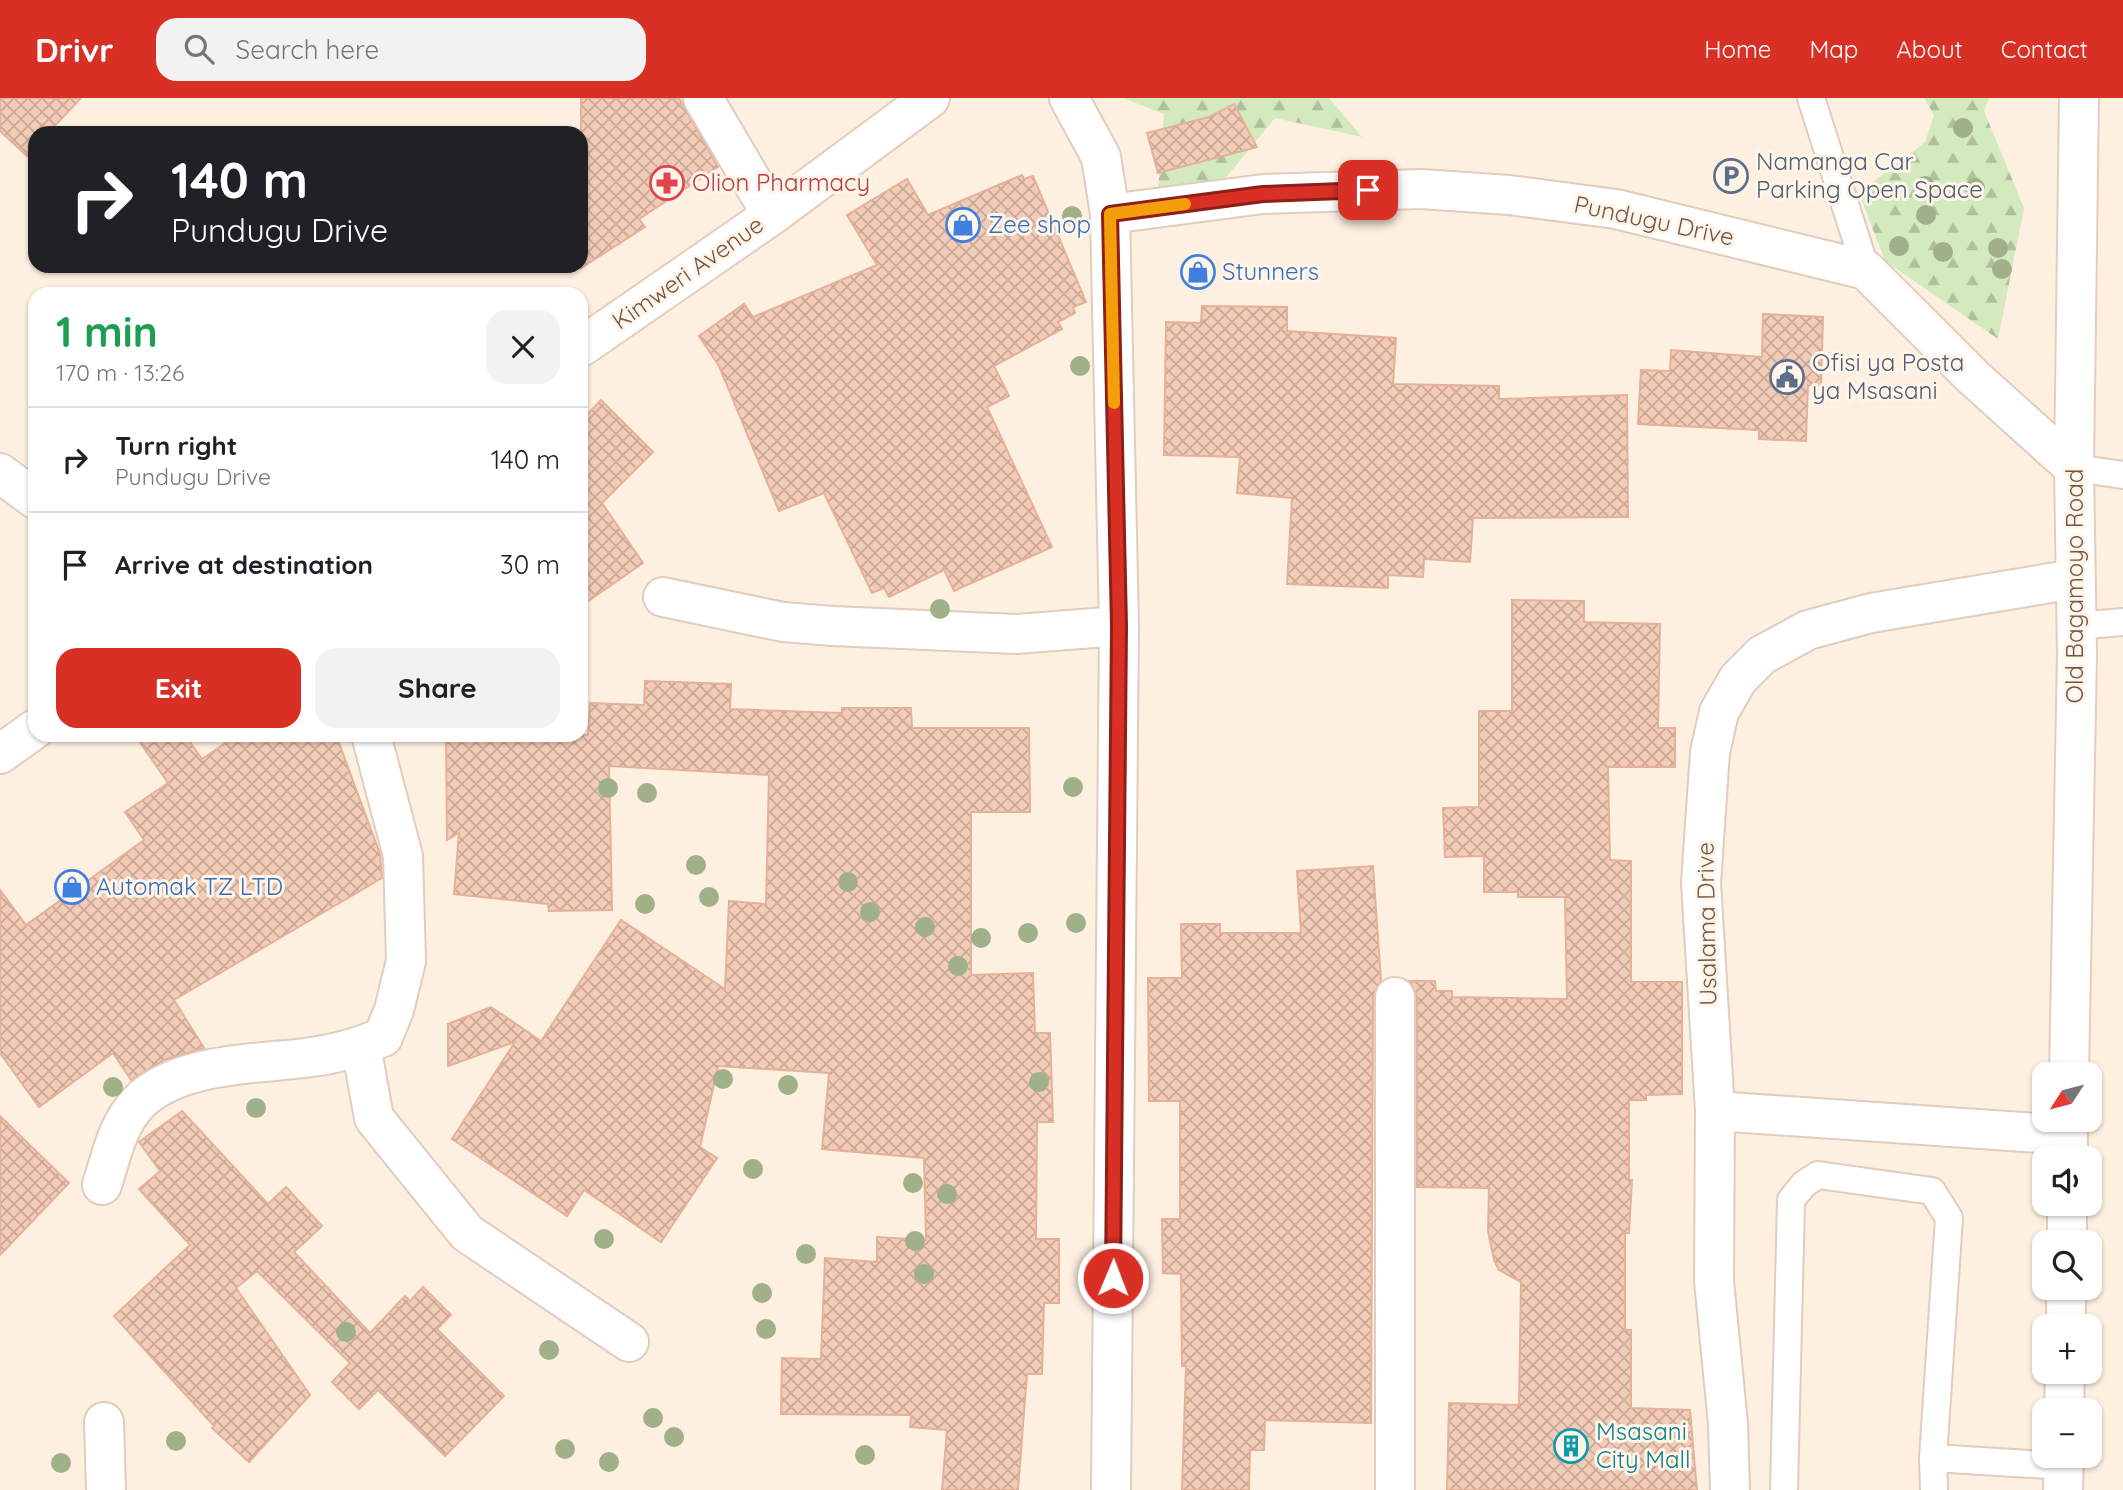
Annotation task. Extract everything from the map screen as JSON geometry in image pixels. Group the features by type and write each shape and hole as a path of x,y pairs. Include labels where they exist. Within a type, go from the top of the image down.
{"street":[{"path":"703,98 772,215"},
{"name":"Kimweri Avenue","path":"588,342 772,215 930,98"},
{"path":"1069,98 1101,157 1110,214 1119,626 1111,1490"},
{"name":"Old Bagamoyo Road","path":"2069,1062 2076,626 2074,468 2079,98"},
{"name":"Pundugu Drive","path":"1110,214 1263,194 1421,189 1509,195 1616,208 1866,270"},
{"path":"1866,270 1972,376 2074,468"},
{"path":"0,473 28,494"},
{"name":"Usalama Drive","path":"1730,1490 1728,1424 1714,1281 1715,1111 1701,883 1710,752 1719,712 1738,680 1762,655 1808,630 1907,606 2074,579"},
{"path":"663,597 783,622 833,626 1016,634 1119,626"},
{"path":"0,754 28,734"},
{"path":"102,1185 121,1128 139,1102 173,1080 236,1064 308,1058 361,1046 383,1037 394,1010 406,961 403,856 373,742"},
{"path":"1395,997 1395,1490"},
{"path":"361,1046 374,1118 467,1233 629,1342"},
{"path":"1715,1111 2068,1138"},
{"path":"104,1422 106,1490"}],"lane":[{"path":"1811,98 1866,270"},
{"path":"2074,468 2123,475"},
{"path":"2076,626 2123,622"},
{"path":"1784,1490 1791,1199 1804,1184 1818,1175 1932,1191 1949,1218 1933,1458 1934,1490"},
{"path":"1933,1458 2064,1471"}],"green space":[{"path":"1123,98 1329,98 1362,137 1275,118 1218,187 1157,202 1164,114"},
{"path":"1924,98 1989,98 1984,111 2024,208 1998,339 1885,261 1859,193 1925,142 1934,115"}],"building":[{"path":"0,98 81,98 55,126 28,126 27,156 0,131"},
{"path":"581,98 679,98 718,167 639,219 645,227 588,264 588,126 581,126"},
{"path":"1234,104 1257,147 1158,173 1147,133 1209,117"},
{"path":"1022,175 1024,179 1033,176 1086,302 1073,307 1075,313 1058,322 1062,329 994,366 1009,396 987,407 1052,547 954,591 944,570 889,597 884,588 872,593 824,493 779,511 719,366 699,336 744,304 753,317 877,265 847,215 907,179 928,215"},
{"path":"1202,306 1287,307 1287,331 1396,338 1393,384 1499,386 1499,399 1627,395 1628,517 1473,518 1470,562 1424,559 1423,577 1388,575 1388,588 1287,584 1292,498 1237,493 1240,457 1164,455 1166,322 1201,323"},
{"path":"1763,314 1823,317 1821,386 1808,385 1806,441 1759,439 1759,430 1638,424 1641,370 1670,371 1671,350 1762,357"},
{"path":"601,400 653,452 602,503 643,563 588,601 588,414"},
{"path":"1512,600 1584,601 1584,622 1660,624 1658,728 1675,728 1675,767 1608,767 1610,860 1631,861 1631,982 1682,982 1682,1094 1646,1095 1646,1100 1629,1100 1629,1180 1632,1180 1629,1233 1625,1233 1625,1330 1631,1330 1631,1408 1690,1410 1697,1490 1447,1490 1449,1403 1519,1405 1521,1282 1499,1270 1494,1260 1488,1231 1489,1188 1417,1187 1417,997 1409,981 1435,981 1436,991 1452,991 1452,997 1567,999 1565,897 1518,897 1518,892 1484,892 1484,856 1445,857 1443,808 1479,807 1479,711 1512,711"},
{"path":"645,681 731,684 730,709 842,713 842,708 911,708 912,728 1029,728 1030,812 971,812 971,975 1033,973 1035,1033 1050,1033 1053,1122 1037,1122 1036,1239 1059,1239 1059,1303 1044,1303 1042,1374 1027,1374 1018,1490 942,1490 947,1430 910,1427 911,1415 781,1414 782,1358 821,1359 825,1258 877,1262 877,1237 926,1240 924,1158 822,1149 829,1073 718,1066 700,1147 717,1158 661,1242 584,1190 567,1216 452,1139 515,1042 448,1066 448,1024 491,1007 541,1041 621,920 725,989 729,901 766,904 769,775 609,766 612,910 549,911 548,904 454,894 459,833 447,840 446,742 588,742 590,703 644,705"},
{"path":"140,742 190,742 202,759 227,742 339,742 380,854 382,878 174,1000 204,1048 164,1060 131,1080 113,1053 39,1107 0,1053 0,890 26,925 144,840 125,812 168,783"},
{"path":"1373,866 1381,981 1373,997 1371,1423 1265,1420 1264,1450 1250,1450 1249,1490 1182,1490 1186,1366 1182,1366 1181,1274 1163,1273 1162,1219 1180,1219 1180,1101 1149,1101 1148,978 1182,978 1181,924 1220,924 1220,933 1301,933 1297,871"},
{"path":"182,1111 268,1204 286,1187 322,1226 294,1252 370,1333 405,1296 410,1301 423,1287 451,1315 437,1329 504,1396 445,1456 378,1390 359,1409 332,1382 350,1363 257,1271 236,1288 310,1395 249,1462 212,1428 214,1426 114,1316 190,1245 139,1189 160,1171 139,1142"},
{"path":"0,1116 69,1183 0,1255"}],"slow traffic":[{"path":"1114,403 1110,214 1185,204"}],"place":[{"name":"Namanga Car Parking Open Space","path":"1731,176"},
{"name":"Olion Pharmacy","path":"667,183"},
{"name":"Zee shop","path":"963,225"},
{"name":"Stunners","path":"1198,272"},
{"name":"Ofisi ya Posta ya Msasani","path":"1787,377"},
{"name":"Automak TZ LTD","path":"72,887"},
{"name":"Msasani City Mall","path":"1571,1446"}],"route":[{"path":"1113,1278 1119,626 1110,214 1263,194 1368,190"}]}
